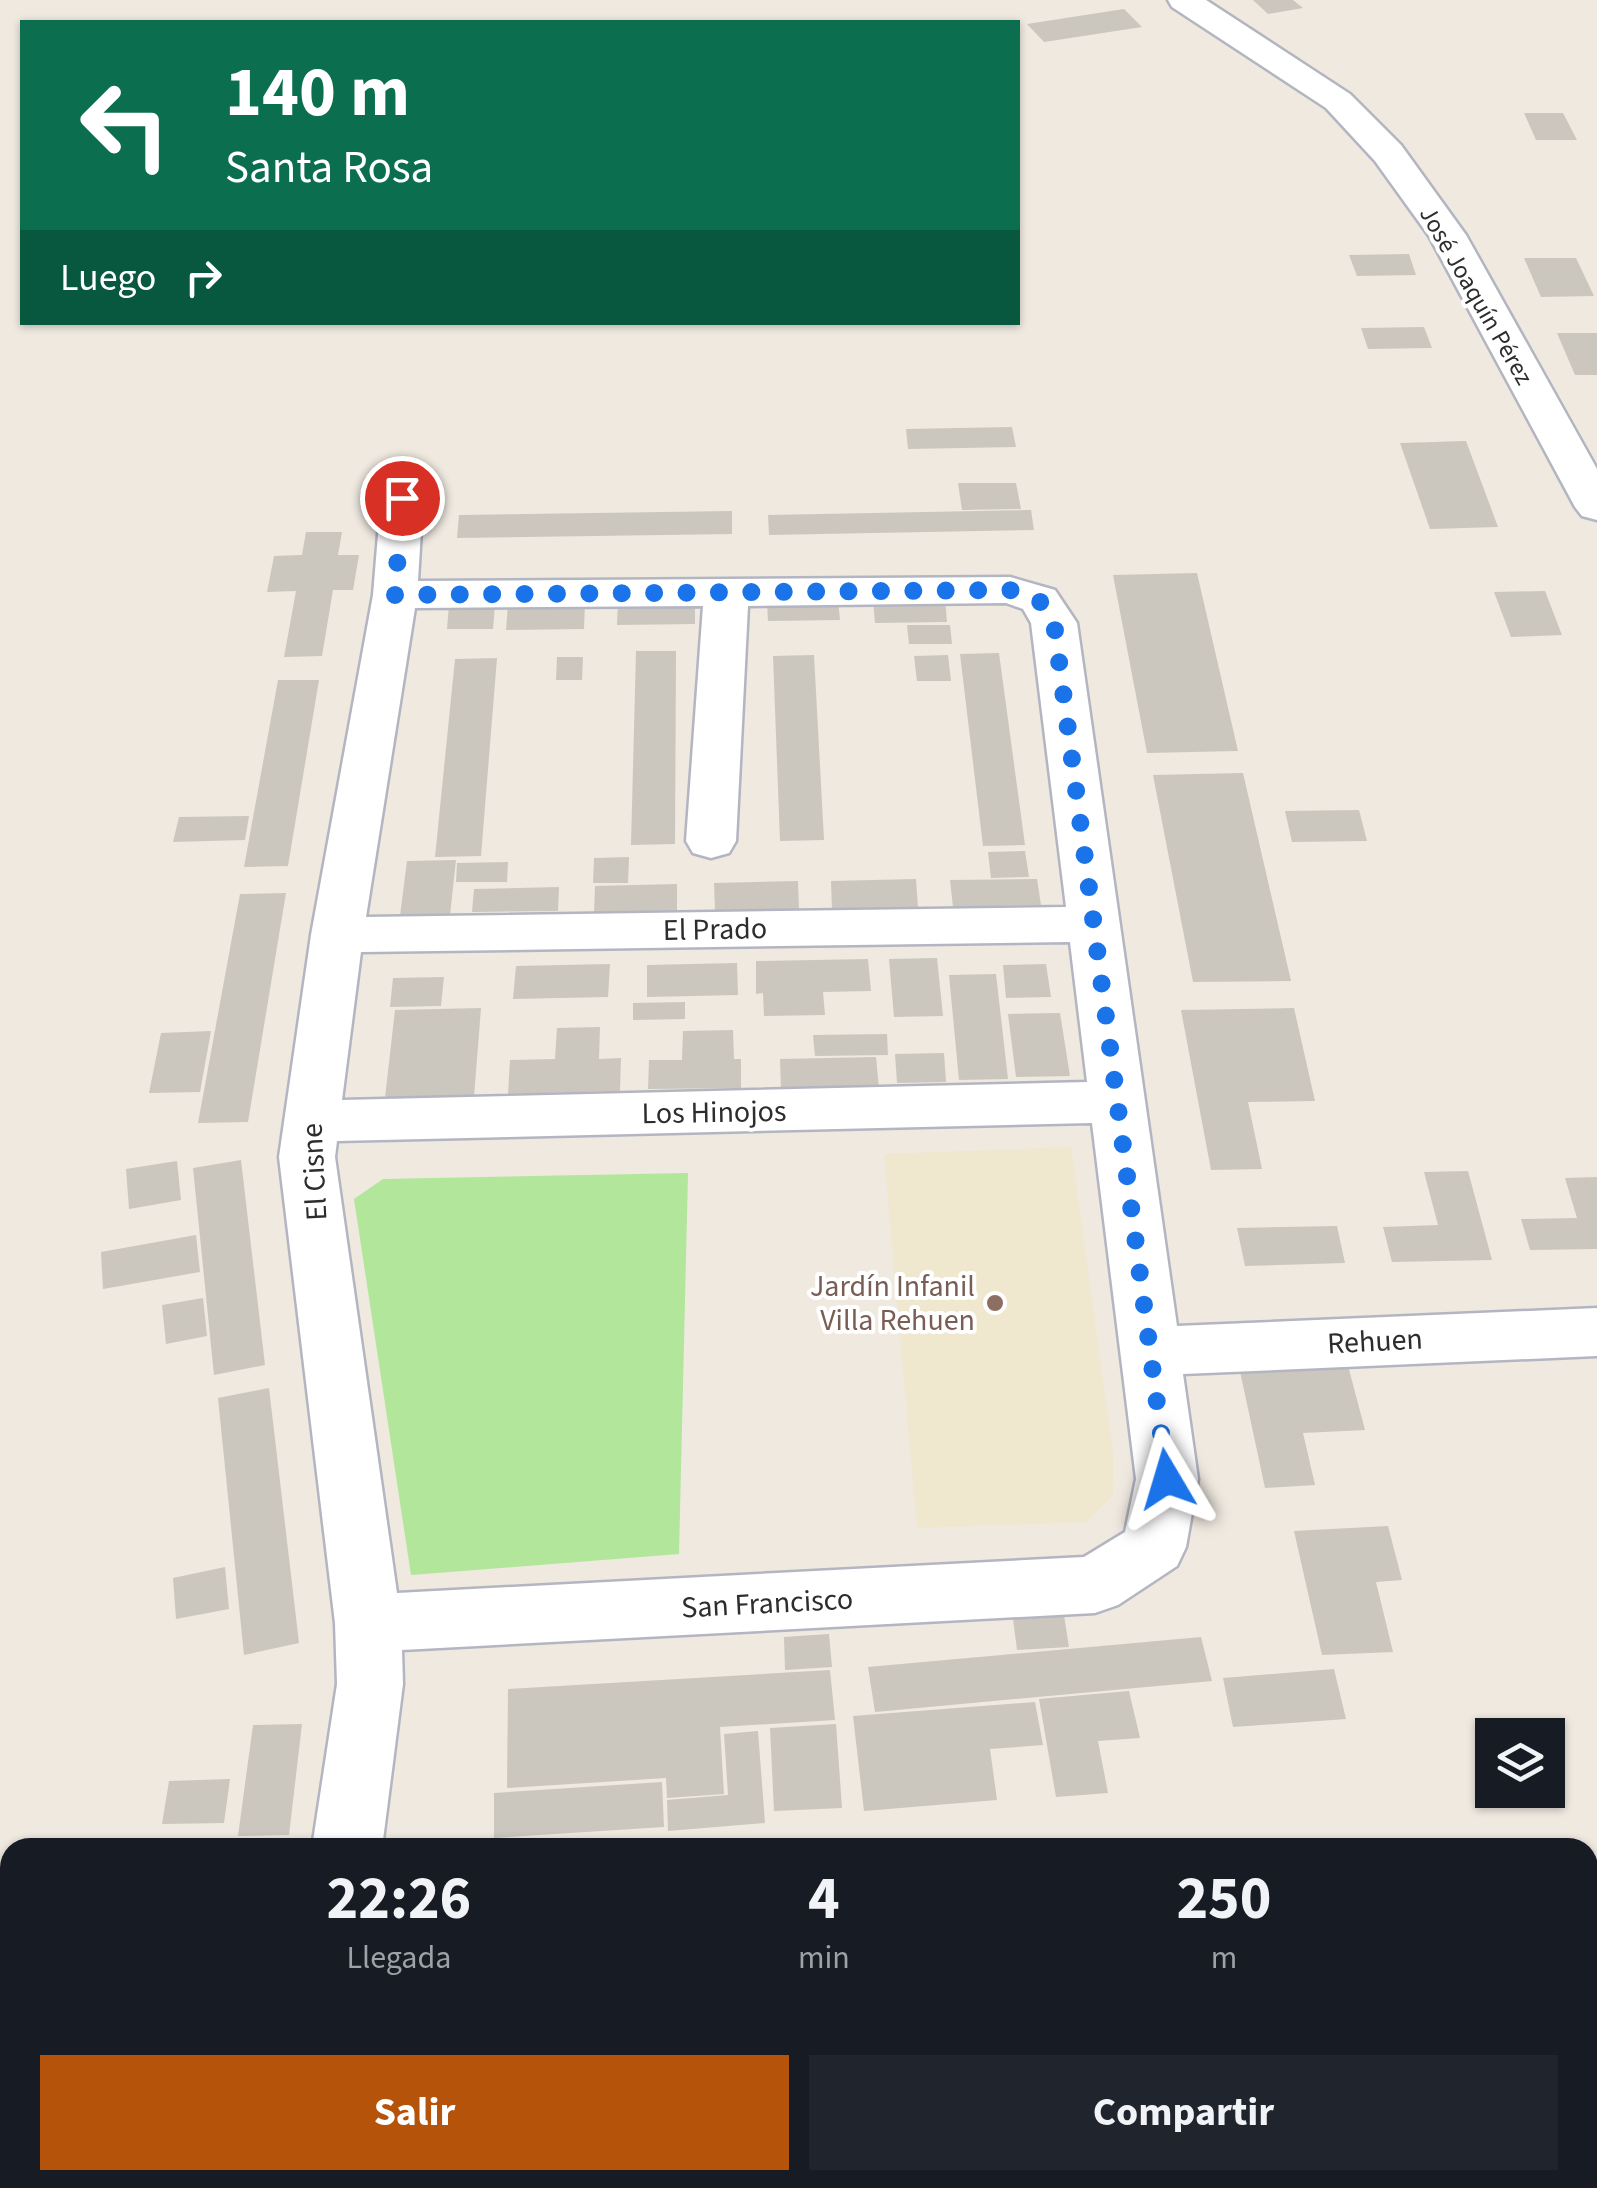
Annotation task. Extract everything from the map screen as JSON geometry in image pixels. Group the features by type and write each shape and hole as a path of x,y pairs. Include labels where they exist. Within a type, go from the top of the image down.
{"street":[{"name":"José Joaquín Pérez","path":"1184,0 1338,101 1388,153 1447,235 1597,507"},
{"name":"El Cisne","path":"349,1838 370,1684 368,1623 307,1157 337,935 395,595 402,498"},
{"path":"711,841 726,590"},
{"path":"395,595 1010,590 1039,600 1054,623 1153,1351"},
{"name":"El Prado","path":"337,935 1094,924"},
{"name":"Los Hinojos","path":"310,1122 1117,1102"},
{"name":"Rehuen","path":"1153,1351 1597,1332"},
{"name":"San Francisco","path":"368,1623 1095,1586 1154,1547 1167,1479 1153,1351"}],"shaded area":[{"name":"Jardín Infanil Villa Rehuen","path":"1071,1147 1113,1453 1113,1495 1087,1522 917,1528 884,1154"}],"green space":[{"path":"688,1173 679,1554 411,1575 354,1199 383,1179"}],"building":[{"path":"1253,0 1293,0 1303,8 1268,14"},
{"path":"1124,9 1142,27 1044,42 1027,24"},
{"path":"1524,113 1563,113 1577,140 1536,140"},
{"path":"1409,254 1416,275 1357,276 1349,255"},
{"path":"1524,258 1576,258 1594,296 1541,297"},
{"path":"1424,327 1432,348 1368,349 1361,328"},
{"path":"1557,333 1597,333 1597,375 1575,375"},
{"path":"1012,427 1016,447 908,449 906,429"},
{"path":"1466,441 1498,527 1430,529 1400,443"},
{"path":"958,483 1016,483 1021,509 962,510"},
{"path":"1031,510 1034,530 769,535 768,515"},
{"path":"732,511 732,534 457,538 459,515"},
{"path":"306,532 342,532 338,555 359,555 353,590 333,590 322,656 284,657 296,591 267,592 274,556 302,555"},
{"path":"1197,573 1238,751 1147,753 1113,575"},
{"path":"1545,591 1562,635 1511,637 1494,592"},
{"path":"945,599 947,622 875,623 873,601"},
{"path":"838,600 840,620 768,621 767,601"},
{"path":"695,601 695,624 617,625 618,602"},
{"path":"585,602 584,629 506,630 508,603"},
{"path":"495,604 493,629 447,629 449,605"},
{"path":"907,625 950,625 952,644 909,644"},
{"path":"636,651 676,651 675,844 631,845"},
{"path":"999,653 1025,845 983,846 960,654"},
{"path":"814,655 824,840 780,841 773,656"},
{"path":"948,655 951,681 917,681 914,656"},
{"path":"557,657 583,657 582,680 556,680"},
{"path":"497,658 481,856 435,857 455,659"},
{"path":"278,680 319,680 288,866 244,867"},
{"path":"1243,773 1291,981 1193,982 1153,775"},
{"path":"1359,810 1367,841 1292,842 1285,811"},
{"path":"249,816 245,840 173,842 179,817"},
{"path":"1025,851 1029,877 991,878 988,852"},
{"path":"629,857 628,883 593,883 594,858"},
{"path":"456,860 450,915 400,916 407,861"},
{"path":"508,862 507,882 456,882 457,863"},
{"path":"916,879 918,908 832,910 831,881"},
{"path":"1037,879 1041,905 953,907 950,880"},
{"path":"798,881 799,909 715,910 714,883"},
{"path":"677,884 677,912 594,913 595,886"},
{"path":"559,887 558,911 472,912 474,889"},
{"path":"286,893 248,1122 198,1123 240,894"},
{"path":"937,958 943,1016 894,1017 889,959"},
{"path":"868,959 871,991 823,992 825,1015 764,1016 763,993 756,994 756,961"},
{"path":"737,963 738,995 647,997 647,965"},
{"path":"610,964 608,997 513,999 516,966"},
{"path":"1046,964 1051,997 1006,998 1003,965"},
{"path":"996,974 1008,1079 959,1080 949,975"},
{"path":"444,977 441,1006 390,1007 393,978"},
{"path":"685,1002 685,1019 633,1020 633,1003"},
{"path":"481,1008 474,1097 385,1098 395,1010"},
{"path":"1294,1008 1315,1101 1248,1102 1262,1169 1211,1170 1181,1010"},
{"path":"1060,1013 1070,1076 1016,1077 1008,1014"},
{"path":"600,1027 599,1059 621,1058 620,1091 508,1094 510,1060 555,1059 557,1028"},
{"path":"733,1030 734,1059 741,1059 741,1088 648,1089 649,1060 682,1060 683,1031"},
{"path":"211,1031 200,1092 149,1093 161,1033"},
{"path":"887,1034 888,1055 815,1056 813,1035"},
{"path":"944,1053 946,1082 897,1083 895,1054"},
{"path":"876,1057 879,1089 781,1091 780,1059"},
{"path":"241,1160 265,1365 214,1375 193,1168"},
{"path":"177,1161 181,1200 129,1209 126,1169"},
{"path":"1468,1171 1492,1260 1392,1262 1383,1227 1438,1225 1424,1172"},
{"path":"1597,1177 1597,1249 1530,1250 1521,1219 1577,1218 1565,1178"},
{"path":"1337,1226 1345,1263 1245,1266 1237,1228"},
{"path":"196,1235 200,1272 103,1289 101,1252"},
{"path":"203,1298 207,1336 166,1344 162,1305"},
{"path":"1346,1358 1365,1430 1303,1433 1315,1485 1265,1488 1238,1362"},
{"path":"269,1388 299,1643 244,1655 218,1398"},
{"path":"1388,1526 1402,1580 1376,1582 1393,1652 1322,1655 1294,1531"},
{"path":"225,1567 229,1609 176,1619 173,1578"},
{"path":"1063,1609 1069,1647 1017,1650 1012,1611"},
{"path":"829,1634 832,1667 785,1670 784,1637"},
{"path":"1201,1637 1212,1681 875,1712 868,1667"},
{"path":"1334,1669 1346,1719 1233,1727 1223,1678"},
{"path":"830,1670 835,1720 720,1727 724,1794 667,1798 666,1778 507,1788 508,1689"},
{"path":"1129,1691 1140,1738 1098,1741 1108,1793 1056,1797 1039,1699"},
{"path":"1035,1702 1043,1745 990,1749 997,1800 864,1811 853,1716"},
{"path":"302,1724 289,1835 238,1836 253,1725"},
{"path":"836,1724 842,1808 774,1811 770,1728"},
{"path":"758,1731 765,1823 668,1831 667,1800 728,1795 724,1734"},
{"path":"230,1779 224,1823 162,1824 169,1781"},
{"path":"662,1782 664,1827 494,1838 494,1793"}],"place":[{"name":"Jardín Infanil Villa Rehuen","path":"995,1303"}],"route":[{"path":"402,498 395,595 1010,590 1039,600 1054,623 1167,1479"}]}
